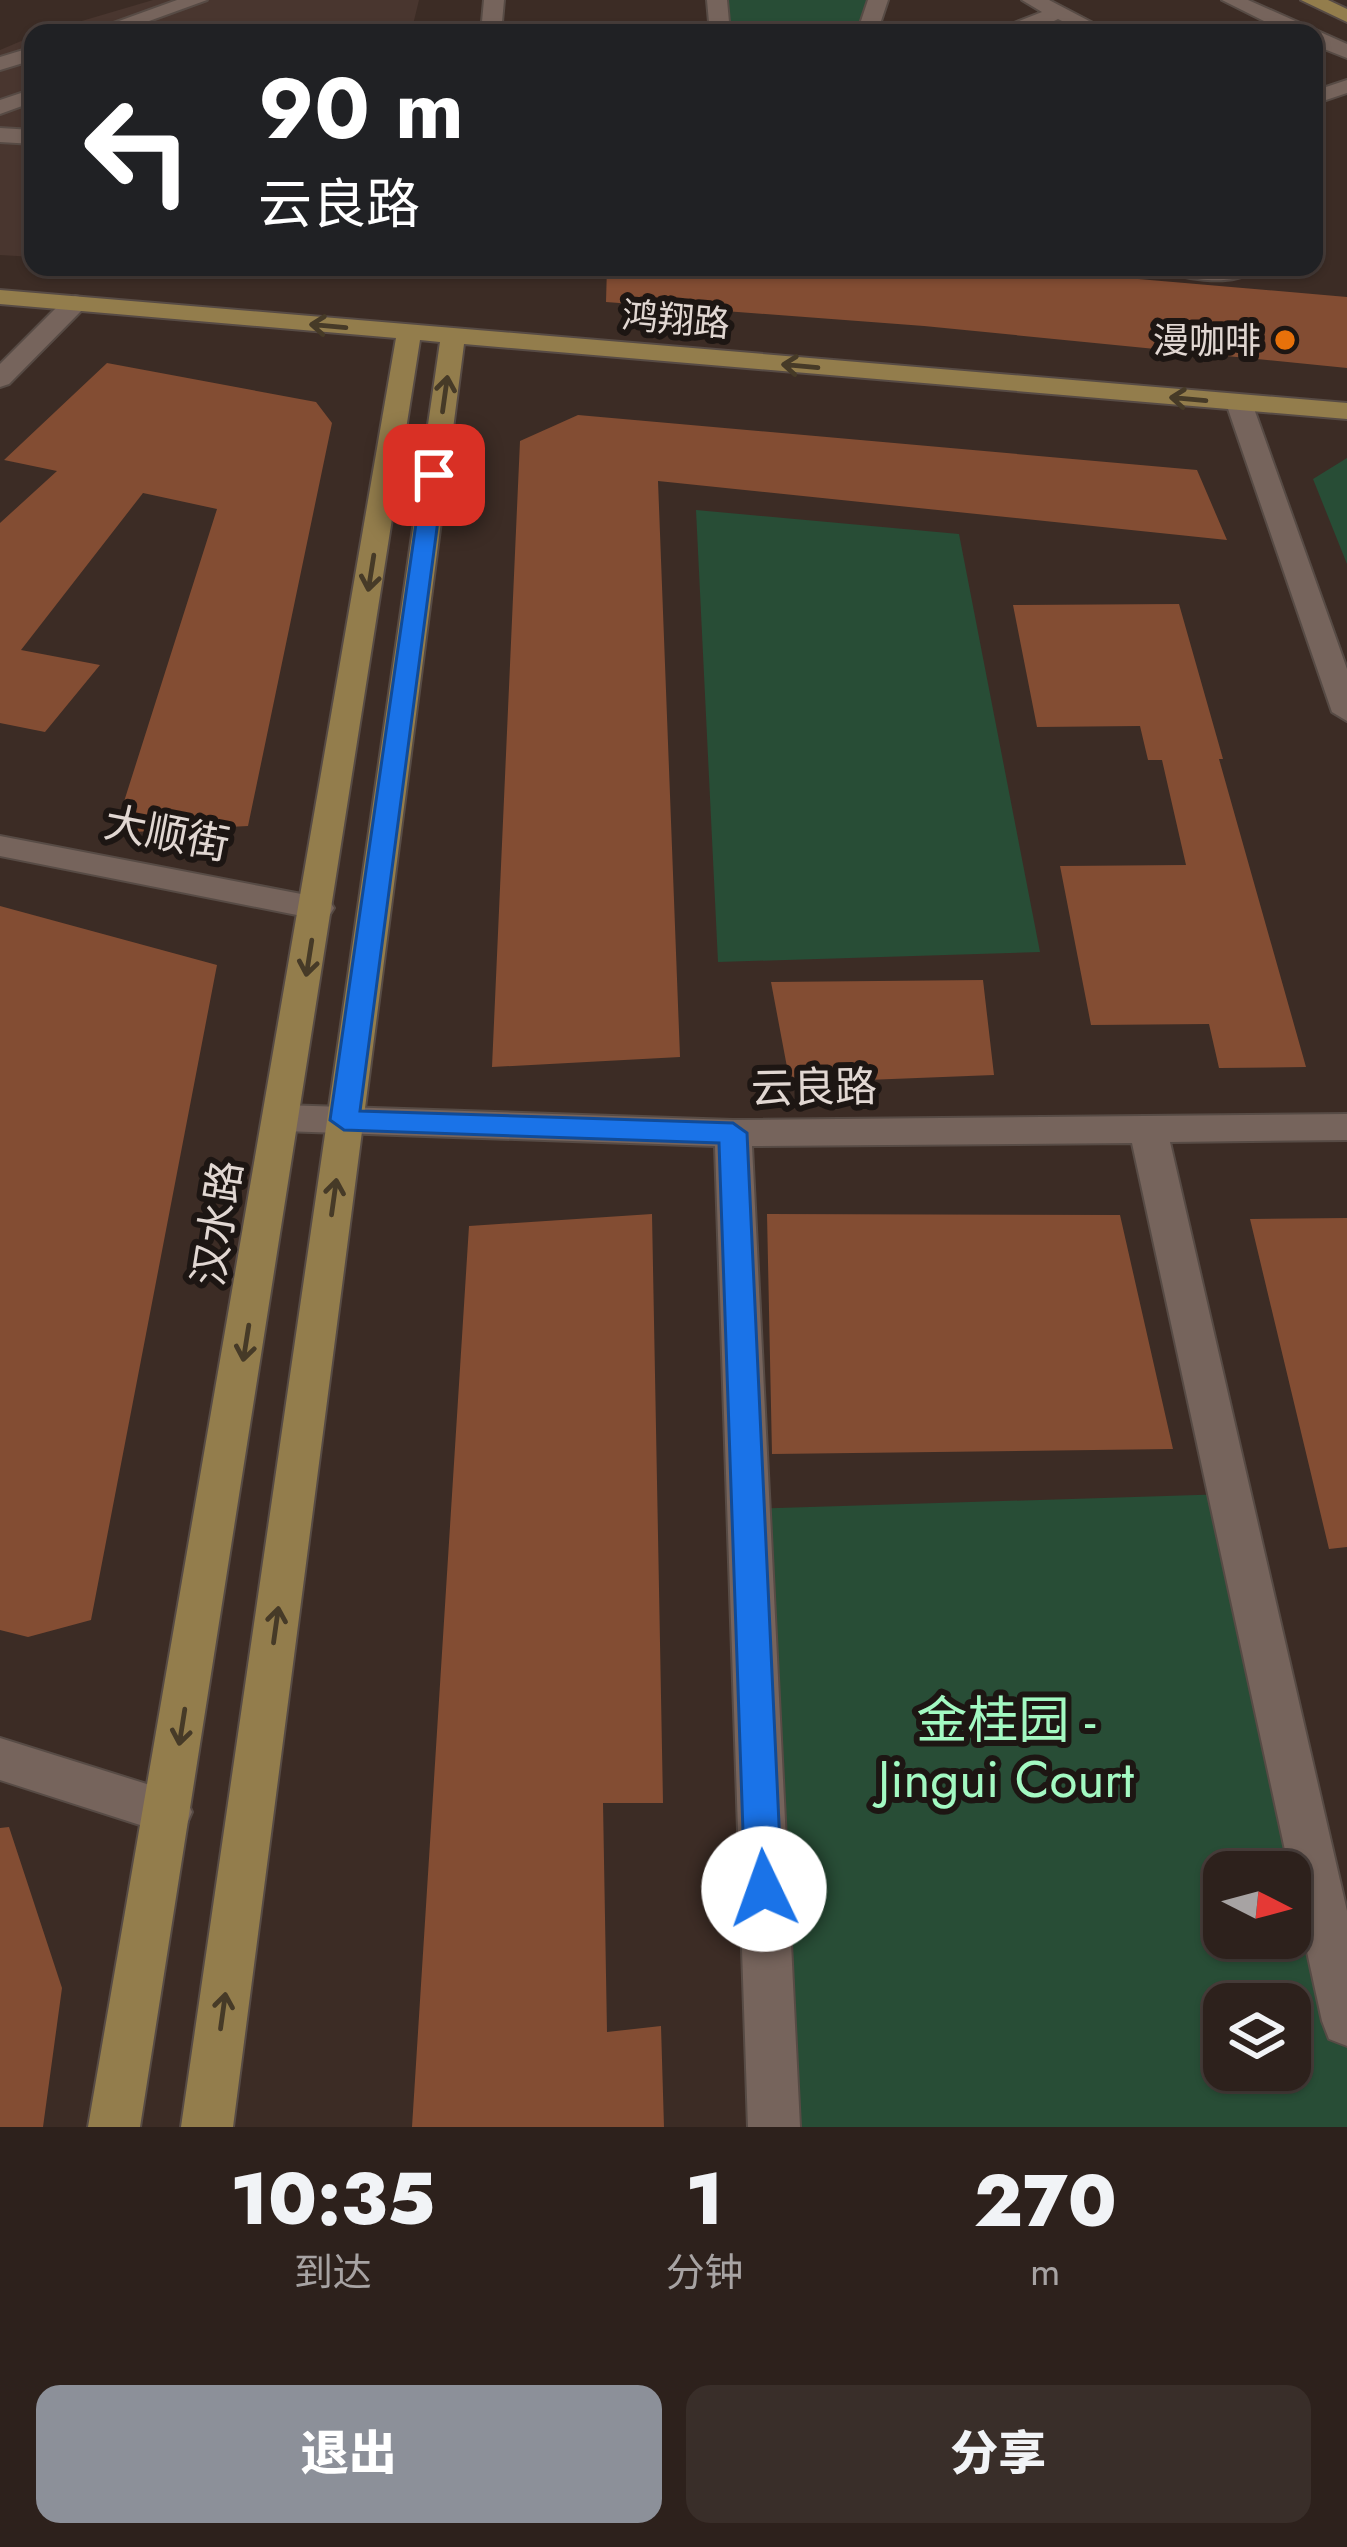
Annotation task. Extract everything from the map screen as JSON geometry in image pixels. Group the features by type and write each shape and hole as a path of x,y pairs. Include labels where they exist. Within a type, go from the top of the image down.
{"main road":[{"path":"1311,0 1347,16"},
{"name":"鸿翔路","path":"0,297 1347,411"},
{"name":"汉水路","path":"114,2127 409,333"},
{"path":"207,2127 453,336"}],"street":[{"path":"124,24 197,0"},
{"path":"1032,0 1084,24"},
{"path":"1029,24 1098,0"},
{"path":"1232,0 1285,24"},
{"path":"0,379 76,304"},
{"path":"1239,404 1347,712"},
{"name":"大顺街","path":"0,846 317,908"},
{"name":"云良路","path":"283,1118 733,1133 1347,1126"},
{"path":"1148,1129 1347,2021"},
{"path":"733,1133 774,2127"},
{"path":"0,1760 168,1812"}],"shaded area":[{"path":"153,0 419,0 413,24 72,24"},
{"path":"24,40 24,256 0,255 0,50"}],"green space":[{"path":"717,0 878,0 870,24 719,24"},
{"path":"1347,458 1347,564 1313,479"},
{"path":"696,510 959,534 1040,952 718,962"},
{"name":"金桂园 - Jingui Court","path":"1229,1494 1309,1851 1203,1851 1203,1959 1311,1959 1311,1860 1347,2021 1347,2127 774,2127 748,1509"}],"building":[{"path":"607,276 1103,276 1347,297 1347,368 924,326 606,302"},
{"path":"107,363 316,402 332,423 248,826 114,833 217,509 143,493 21,650 100,665 45,732 0,723 0,523 57,471 4,460"},
{"path":"578,415 1197,470 1227,540 658,481 680,1057 492,1067 520,441"},
{"path":"1179,604 1306,1067 1219,1068 1209,1024 1091,1025 1060,866 1186,865 1162,760 1148,760 1140,726 1037,727 1013,605"},
{"path":"0,906 217,965 91,1620 28,1637 0,1630"},
{"path":"983,980 994,1075 790,1083 771,982"},
{"path":"652,1214 663,1803 603,1803 607,2032 661,2026 664,2127 412,2127 469,1226"},
{"path":"767,1214 1120,1215 1173,1449 772,1454"},
{"path":"1347,1218 1347,1547 1329,1549 1250,1219"},
{"path":"9,1827 62,1988 43,2127 0,2127 0,1828"}],"place":[{"name":"漫咖啡","path":"1285,340"}],"route":[{"path":"434,475 344,1120 733,1133 764,1889"}]}
